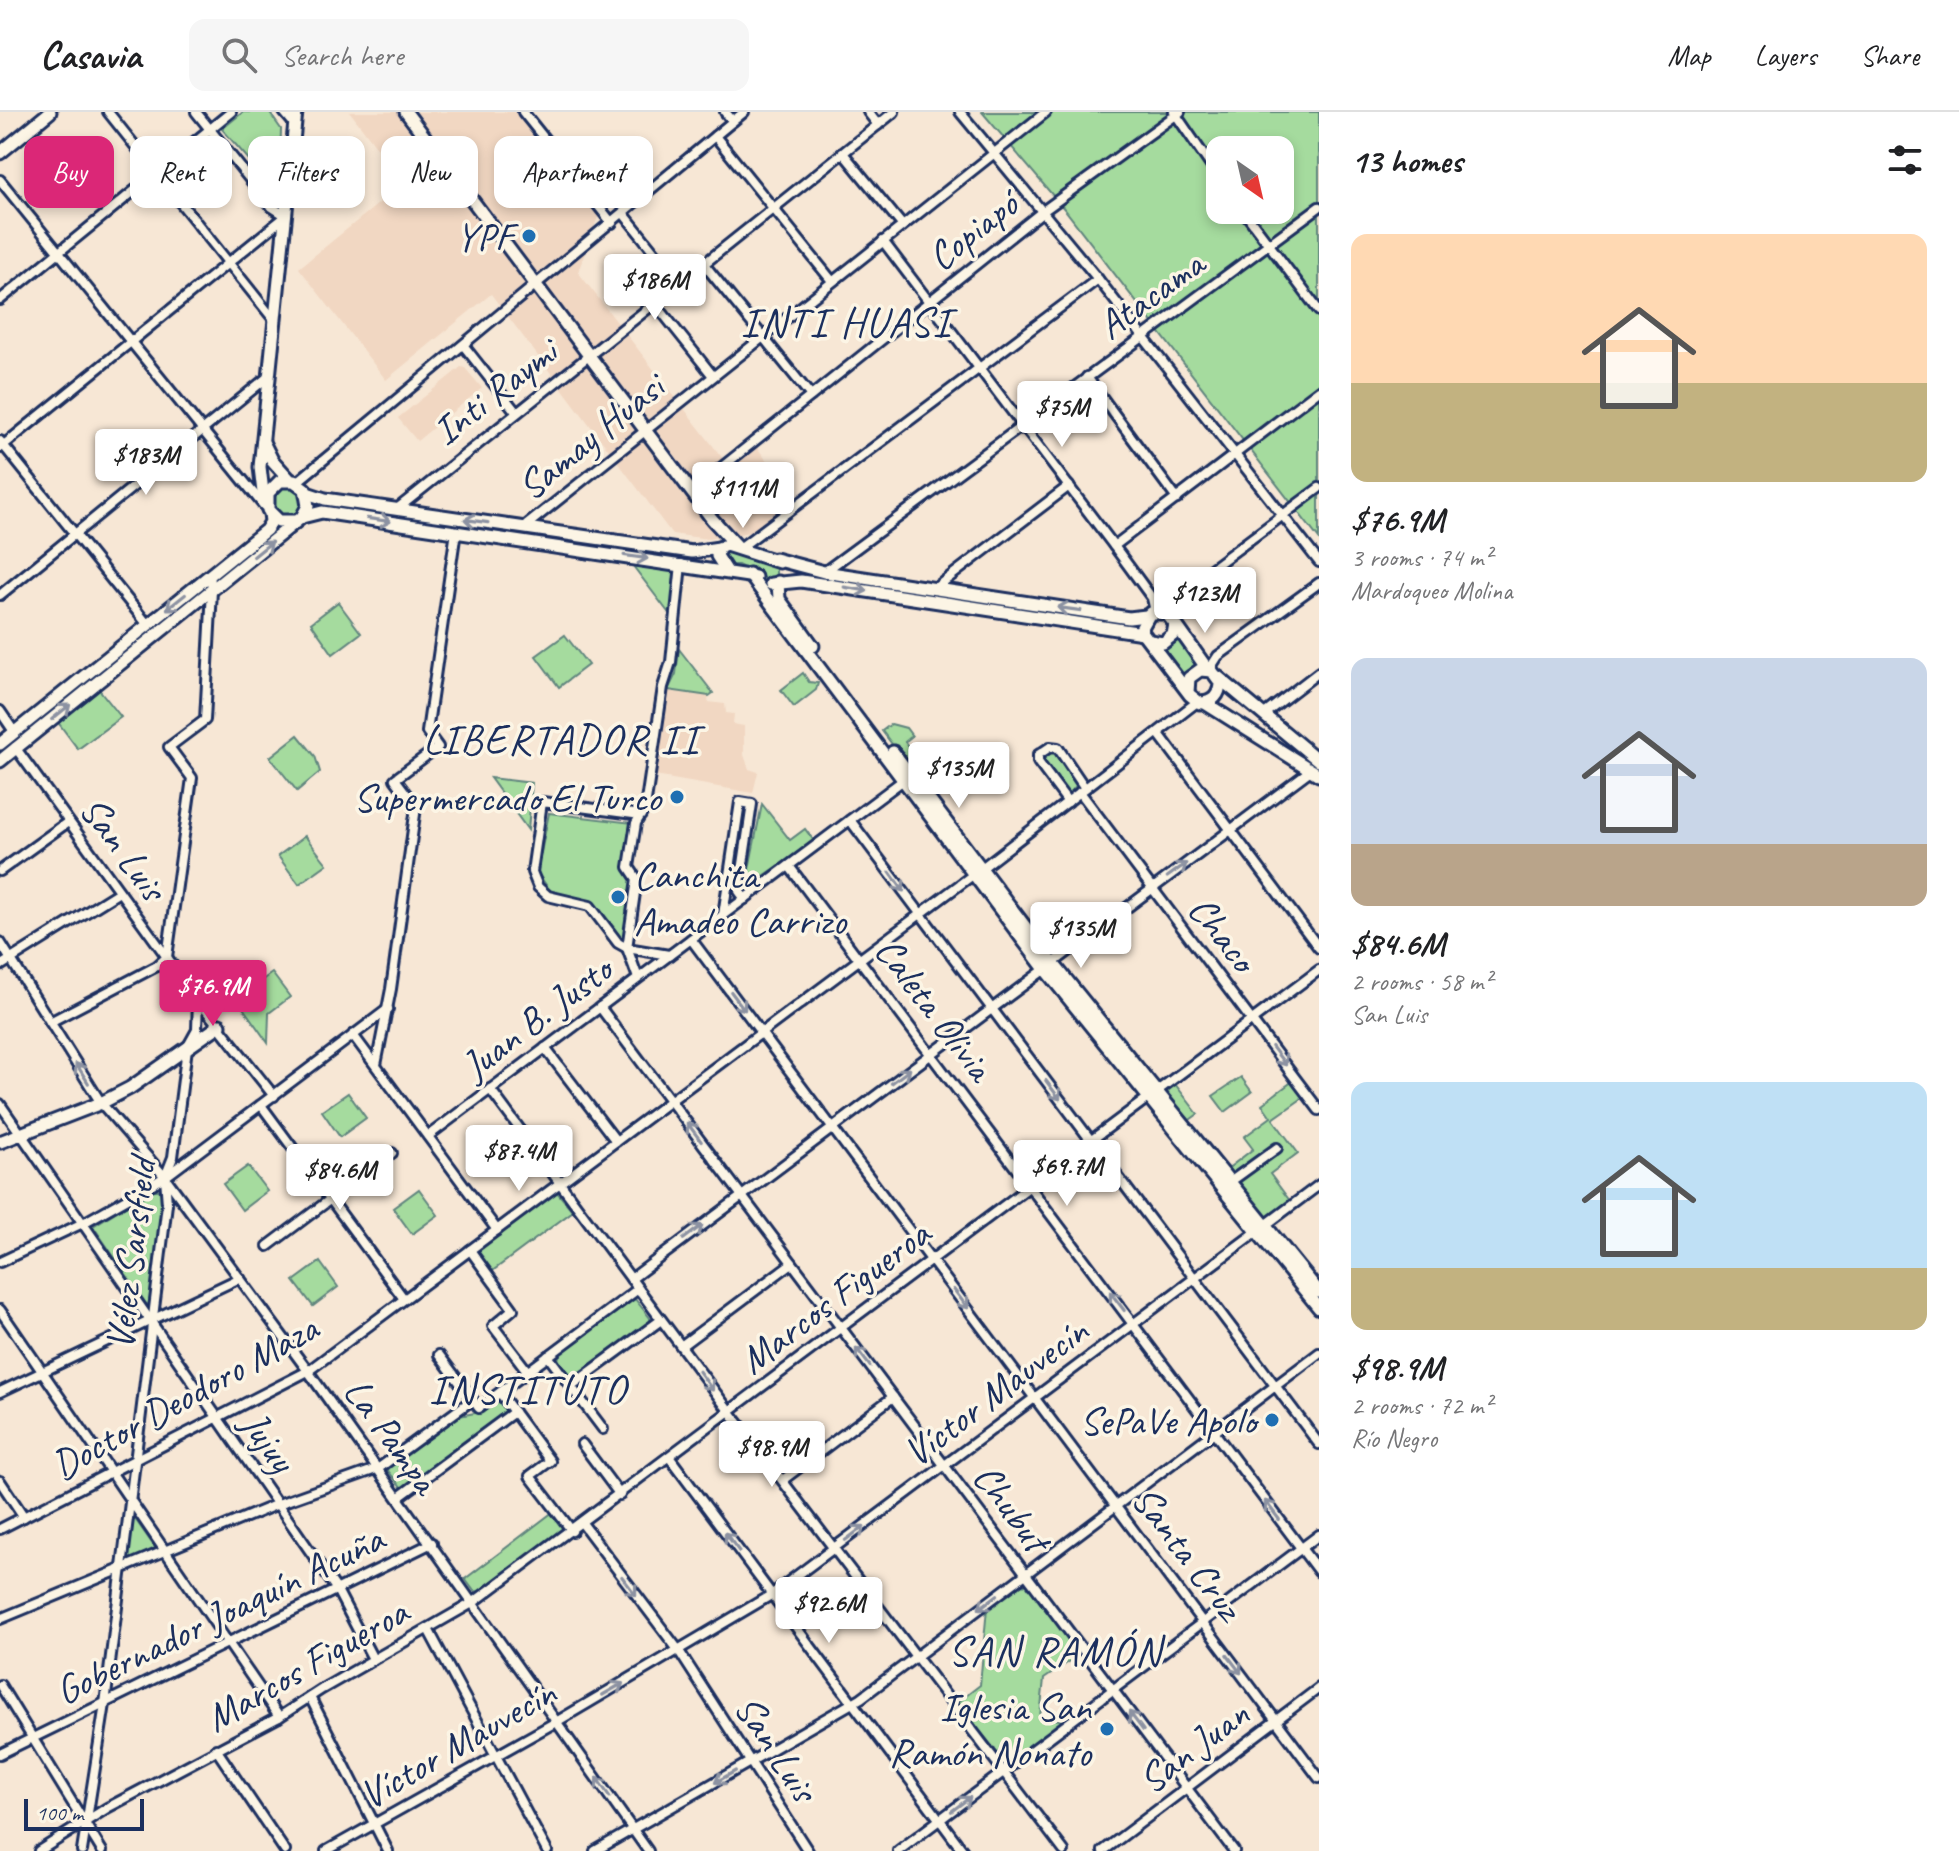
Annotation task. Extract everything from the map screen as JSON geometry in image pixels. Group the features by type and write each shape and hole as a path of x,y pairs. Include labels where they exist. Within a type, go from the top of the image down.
{"main road":[{"path":"0,153 50,112"},
{"path":"296,112 271,374 255,488 268,509 285,523 322,512 681,563 749,574 766,583 778,581 1147,637 1160,644 1170,639 1175,630 1173,621"},
{"path":"406,112 712,519 739,547"},
{"path":"262,439 272,460 316,498 692,552 739,547 824,572 1129,618 1154,613 1173,621 1211,672 1263,715 1317,767"},
{"path":"0,744 269,526 268,493 275,484 294,481"},
{"path":"0,761 300,519 308,506 307,493"},
{"path":"712,519 719,548 718,562 726,571"},
{"path":"775,559 782,570 778,581 779,599 907,777"},
{"path":"749,574 1048,965 1261,1228 1319,1292"},
{"path":"1154,613 1141,627 1188,692 1317,767"},
{"path":"1188,692 1191,676 1211,672"},
{"path":"1201,702 1218,693 1211,672"},
{"path":"0,1142 101,1103 220,1025"},
{"path":"1153,1095 1230,1182 1319,1308"}],"street":[{"path":"108,112 130,139"},
{"path":"148,625 1,445 286,216 272,207 196,112"},
{"path":"202,136 231,112"},
{"path":"284,112 295,125"},
{"path":"523,112 612,223"},
{"path":"725,112 733,121"},
{"path":"294,481 537,287 744,112"},
{"path":"868,112 878,125"},
{"name":"Inti Raymi","path":"397,509 894,112"},
{"path":"960,112 1098,279 1319,562"},
{"name":"Samay Huasi","path":"523,528 1046,112"},
{"path":"1177,113 1206,158"},
{"name":"Copiapó","path":"692,491 1043,211 1177,113"},
{"path":"715,136 832,281"},
{"path":"843,153 902,225"},
{"path":"0,180 203,430 255,488 275,484"},
{"path":"0,300 130,195"},
{"name":"Atacama","path":"824,572 1319,207"},
{"path":"185,208 276,321"},
{"path":"624,214 679,283"},
{"path":"1253,224 1319,311"},
{"path":"883,241 1152,598 1154,613"},
{"path":"703,263 811,396"},
{"path":"739,547 1098,279"},
{"path":"654,302 713,376"},
{"path":"464,346 516,412"},
{"path":"0,595 271,374"},
{"path":"1087,377 1177,499"},
{"path":"1114,546 1319,390"},
{"path":"934,589 1069,486"},
{"path":"1154,613 1319,488"},
{"path":"376,1065 388,1009 416,807 395,779 438,747 427,732 456,531"},
{"path":"638,978 627,948 637,879 629,867 636,823 645,808 663,687 671,662 681,563"},
{"path":"50,1022 157,966 167,957 192,778 169,747 205,720 212,590 210,575"},
{"path":"1211,672 1218,656 1319,583"},
{"path":"1263,715 1319,672"},
{"name":"Doctor Deodoro Maza","path":"0,1529 308,1371 1201,702"},
{"path":"0,711 16,731 14,749"},
{"path":"1159,734 1319,948"},
{"name":"Chaco","path":"1068,802 1038,762 1038,755 1050,747 1058,748 1083,790 1151,888 1319,1110"},
{"name":"San Luis","path":"14,749 198,1000 274,1096"},
{"path":"631,1279 1317,767 1319,783"},
{"name":"Juan B. Justo","path":"428,1136 907,777"},
{"path":"641,815 542,802 532,872 538,887 548,896 590,906 618,943 627,948 669,955"},
{"path":"723,915 740,802 752,804 739,891 745,899"},
{"path":"850,820 1319,1444"},
{"path":"0,871 68,822"},
{"name":"Caleta Olivia","path":"789,866 1319,1572"},
{"path":"0,966 119,892"},
{"name":"Santa Cruz","path":"691,939 1319,1778"},
{"name":"La Pampa","path":"0,942 101,1103 165,1177 379,1468 648,1851"},
{"name":"Marcos Figueroa","path":"39,1851 84,1822 279,1717 474,1602 1319,970"},
{"name":"Vélez Sarsfield","path":"82,1851 84,1822 105,1704 136,1460 167,1204 165,1177 173,1157 187,1048 197,1030 198,1000"},
{"name":"Chubut","path":"600,1007 1234,1851"},
{"path":"0,1262 85,1222 165,1177 388,1009"},
{"path":"353,1035 497,1230"},
{"path":"545,1048 616,1141"},
{"path":"490,1089 661,1320 1064,1851"},
{"name":"Jujuy","path":"0,1104 85,1222 337,1590 373,1659"},
{"path":"261,1105 404,1299"},
{"path":"1230,1182 1277,1148"},
{"path":"268,1246 392,1153"},
{"name":"Víctor Mauvecín","path":"326,1851 497,1756 771,1595 1319,1185"},
{"path":"470,1250 513,1309 493,1326 528,1372"},
{"path":"681,1346 792,1263"},
{"path":"0,1392 240,1278"},
{"path":"439,1355 479,1408 638,1289"},
{"path":"0,1310 279,1717"},
{"path":"571,1386 661,1320"},
{"path":"595,1851 852,1702 1117,1507 1319,1353"},
{"path":"548,1356 603,1429"},
{"path":"500,1393 550,1461 530,1476 572,1531"},
{"path":"784,1479 893,1397"},
{"path":"0,1619 278,1504 379,1468 472,1400"},
{"path":"399,1497 514,1412"},
{"path":"582,1444 620,1495"},
{"path":"670,1458 963,1851"},
{"path":"0,1481 24,1517"},
{"name":"San Luis","path":"582,1523 679,1651 808,1851"},
{"path":"898,1851 1319,1535"},
{"name":"Gobernador Joaquín Acuña","path":"0,1754 229,1645 432,1543"},
{"path":"428,1629 547,1851"},
{"path":"0,1685 102,1851"},
{"name":"San Juan","path":"1103,1851 1319,1688"},
{"path":"310,1697 388,1851"},
{"path":"216,1749 285,1851"}],"shaded area":[{"path":"350,112 517,112 536,136 494,136 494,208 594,208 599,214 578,272 724,460 756,446 795,499 750,532 708,539 672,534 491,294 386,380 299,268 381,202 381,208 478,208 478,136 381,136 381,153"},
{"path":"461,367 482,388 417,441 398,418"},
{"path":"668,690 709,696 708,702 725,704 726,713 734,714 733,724 744,726 744,755 749,769 758,772 753,793 655,776"}],"green space":[{"path":"243,112 269,112 281,129 281,136 248,136 248,159 232,140 232,136 222,129"},
{"path":"982,112 1319,112 1319,539 1066,211"},
{"path":"287,486 293,487 301,495 301,507 293,515 287,516 281,515 273,507 272,501 273,495 281,487"},
{"path":"724,549 776,566 776,576 767,580 738,565 727,565 721,554"},
{"path":"630,562 673,567 676,572 671,616"},
{"path":"338,602 361,633 333,654 311,623"},
{"path":"1179,634 1203,667 1184,682 1160,649 1172,644"},
{"path":"565,635 588,665 559,687 536,656"},
{"path":"679,649 713,693 709,696 668,690 676,674"},
{"path":"803,673 809,682 818,683 816,690 794,707 781,690"},
{"path":"98,688 121,717 78,749 57,721"},
{"path":"891,724 906,728 912,736 905,742 929,775 929,793 882,731"},
{"path":"298,735 315,756 320,772 297,791 270,757"},
{"path":"1056,751 1078,783 1070,793 1064,792 1042,761"},
{"path":"490,778 532,783 528,830"},
{"path":"762,804 790,840 805,829 814,841 748,887 746,884"},
{"path":"549,813 633,823 626,867 632,881 624,939 620,940 591,903 551,892 537,872"},
{"path":"305,836 327,864 299,884 278,856"},
{"path":"272,973 290,997 269,1013 268,1043 224,981 252,987"},
{"path":"1241,1077 1252,1092 1225,1112 1213,1096"},
{"path":"1293,1081 1304,1097 1273,1119 1298,1153 1270,1174 1290,1201 1267,1217 1226,1170 1253,1149 1244,1137 1271,1117 1262,1104"},
{"path":"1175,1084 1198,1114 1187,1122 1166,1097"},
{"path":"348,1093 366,1118 340,1137 322,1111"},
{"path":"248,1166 267,1191 242,1210 223,1184"},
{"path":"419,1189 438,1215 412,1234 393,1208"},
{"path":"151,1190 159,1190 163,1197 150,1302 147,1305 93,1226"},
{"path":"557,1192 573,1211 491,1272 479,1256 480,1249"},
{"path":"320,1262 338,1287 313,1306 294,1281"},
{"path":"635,1299 650,1318 650,1324 571,1379 558,1363 559,1354"},
{"path":"498,1401 505,1408 505,1414 407,1487 402,1488 388,1471 389,1466 454,1417 480,1412"},
{"path":"553,1512 562,1526 562,1533 483,1592 474,1591 465,1579"},
{"path":"135,1519 156,1549 131,1561 127,1558 131,1522"},
{"path":"1019,1584 1028,1585 1080,1654 1044,1679 1040,1717 1066,1721 1006,1763 957,1703 980,1685 987,1608"}],"place":[{"name":"YPF","path":"529,236"},
{"name":"Supermercado El Turco","path":"677,797"},
{"name":"Canchita Amadeo Carrizo","path":"618,897"},
{"name":"SePaVe Apolo","path":"1272,1420"},
{"name":"Iglesia San Ramón Nonato","path":"1107,1729"}],"district":[{"name":"INTI HUASI","path":"846,321"},
{"name":"LIBERTADOR II","path":"561,738"},
{"name":"INSTITUTO","path":"528,1388"},
{"name":"SAN RAMÓN","path":"1055,1650"}]}
